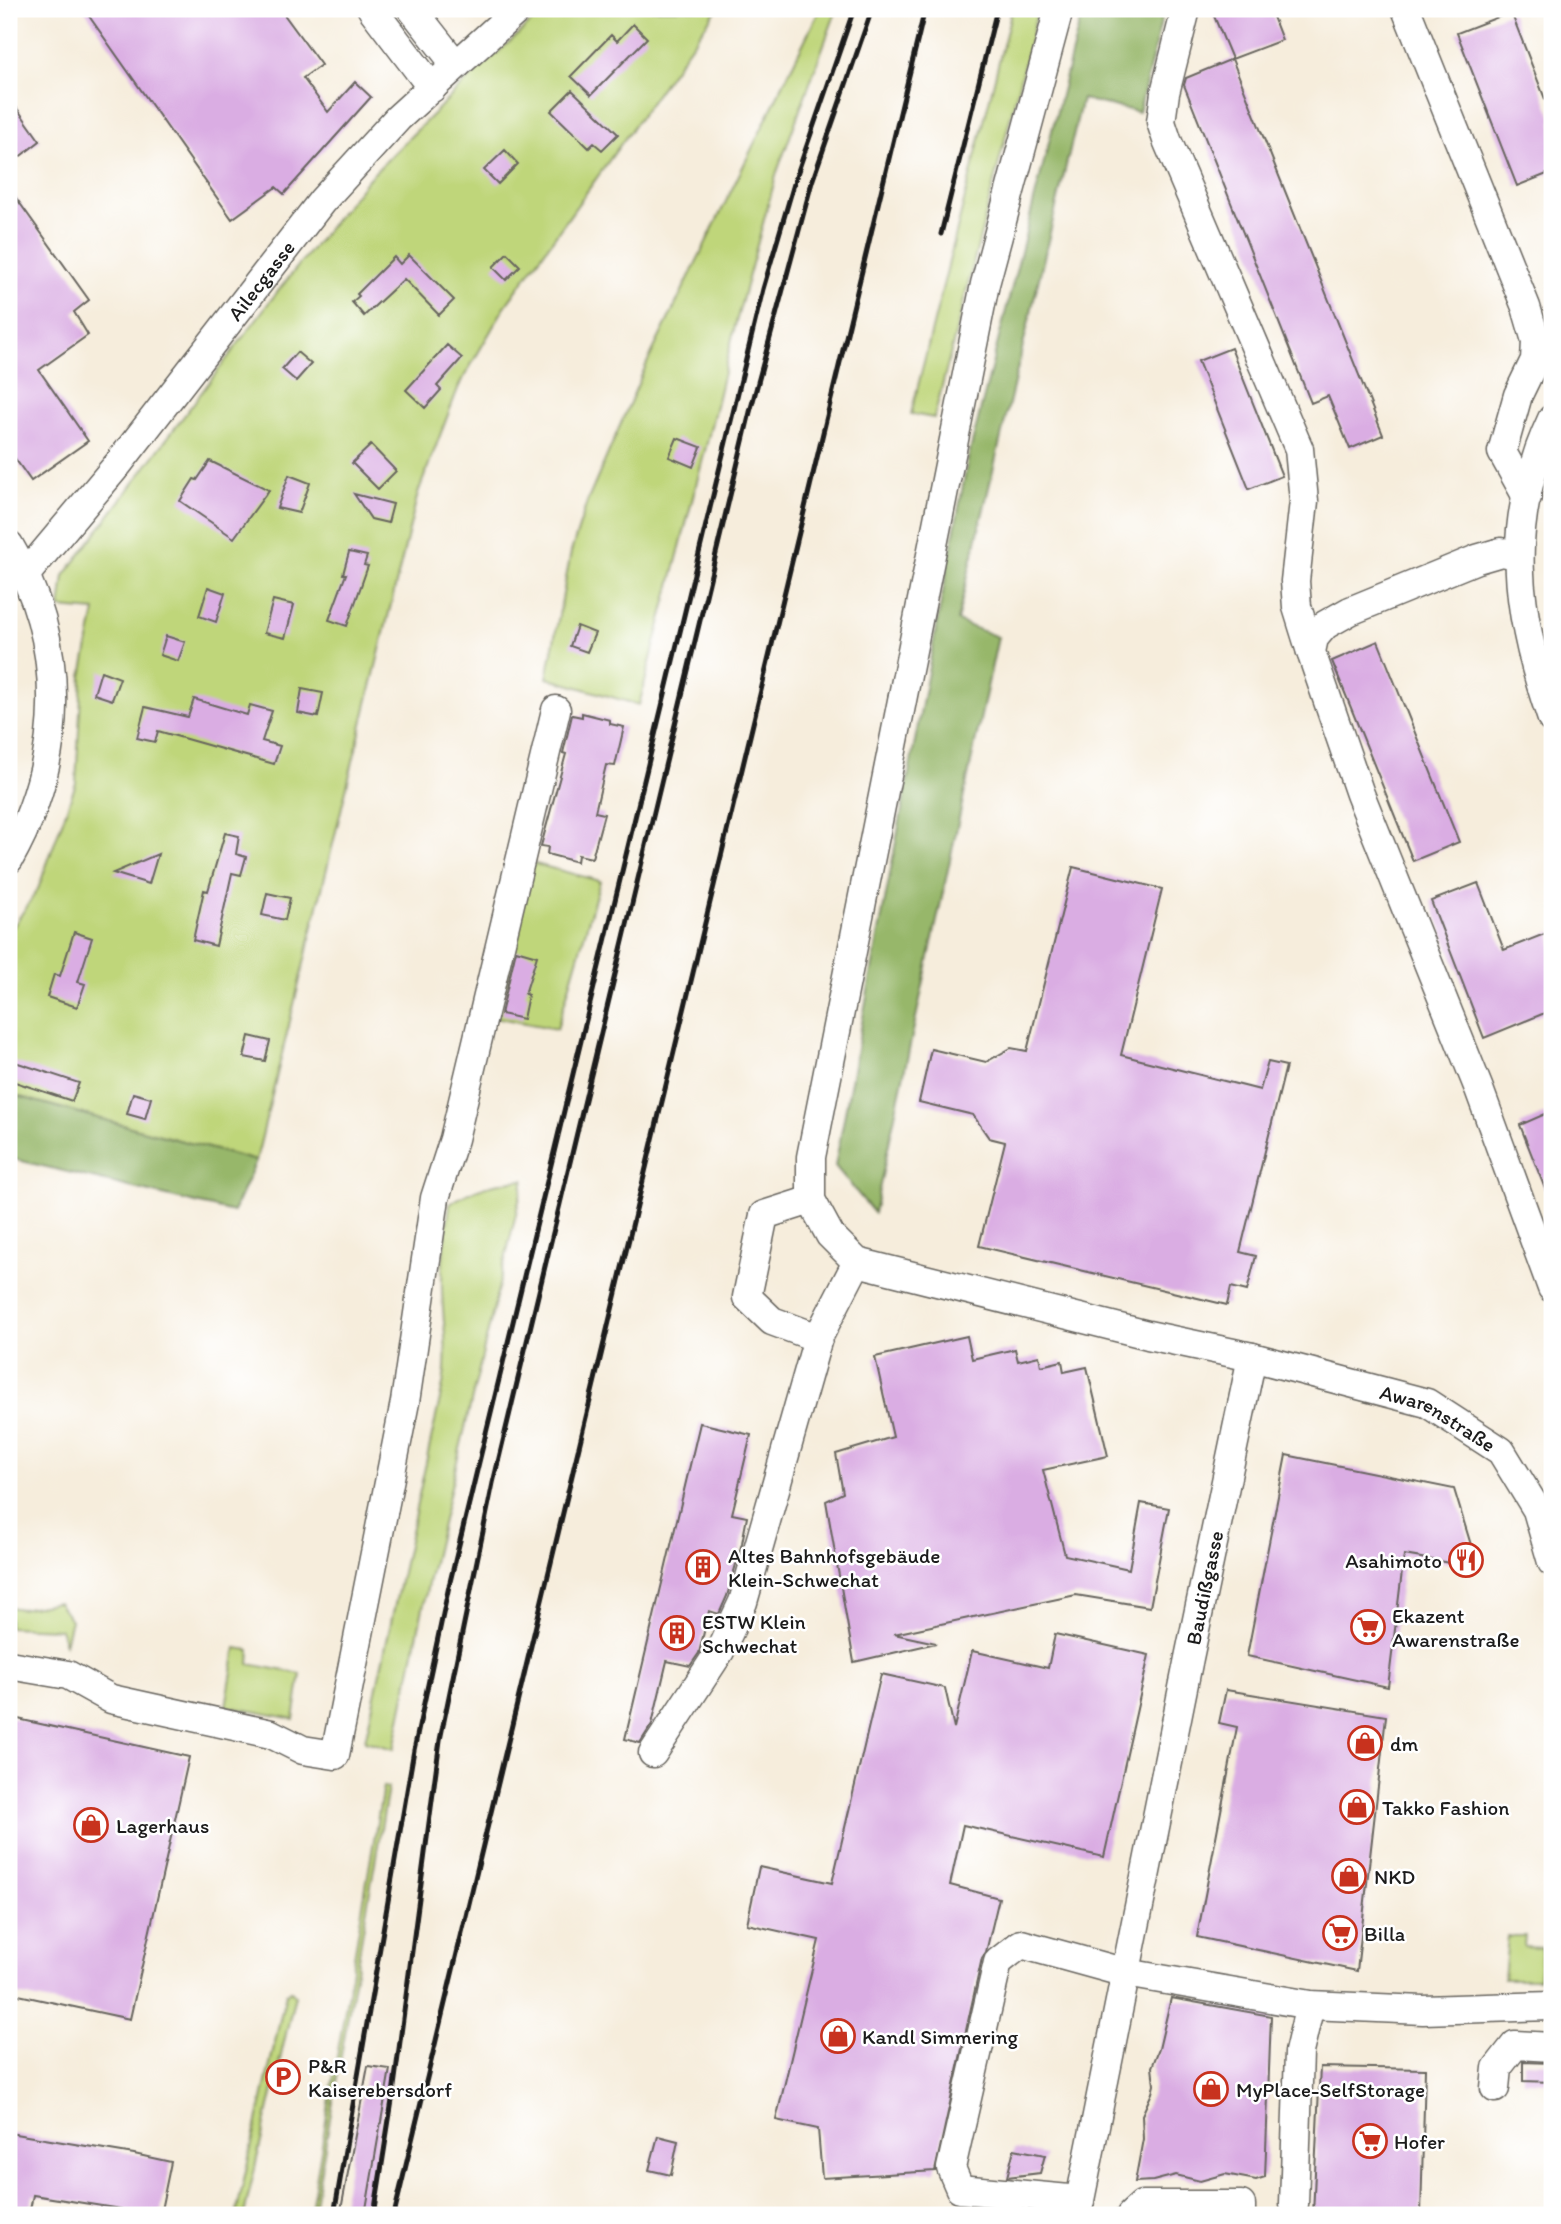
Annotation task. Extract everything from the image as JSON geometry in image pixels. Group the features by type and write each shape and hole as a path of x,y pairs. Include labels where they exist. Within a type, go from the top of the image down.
{"street":[{"path":"372,9 432,88"},
{"path":"412,9 456,65"},
{"name":"Ailecgasse","path":"26,574 119,463 322,201 398,118 518,9"},
{"path":"1059,9 985,284 811,1157 811,1200 830,1235 857,1262 1159,1337 1252,1357"},
{"path":"1186,9 1165,93 1161,122 1299,449 1304,501 1295,581 1297,607 1360,794 1479,1089 1552,1288"},
{"path":"1406,9 1526,307 1536,341 1535,360 1518,395 1502,452 1527,496"},
{"path":"1551,424 1527,496 1518,555 1522,605 1530,648 1552,719"},
{"path":"9,545 26,574 40,613 49,659 52,695 51,729 43,779 36,803 9,859"},
{"path":"1311,652 1314,638 1325,625 1350,611 1477,559 1502,552 1518,555"},
{"path":"9,1665 68,1675 111,1699 271,1734 303,1750 335,1755 405,1402 435,1198 454,1139 556,710"},
{"path":"811,1200 764,1216 747,1297 772,1321 818,1338"},
{"path":"653,1753 720,1651 743,1602 818,1338 857,1262"},
{"name":"Awarenstraße","path":"1252,1357 1427,1403 1501,1451 1537,1510 1552,1562"},
{"name":"Baudißgasse","path":"1079,2208 1252,1357"},
{"path":"1079,2208 960,2189 951,2168 998,1962 1021,1944 1126,1973 1310,2005 1423,2010 1552,2006"},
{"path":"1294,2204 1299,2052 1310,2005"},
{"path":"1495,2088 1497,2068 1515,2045 1552,2047"},
{"path":"1132,2215 1142,2205 1241,2205 1241,2215"}],"green space":[{"path":"546,9 717,9 504,308 459,386 418,493 256,1161 9,1094 9,933 38,889 76,783 82,676 95,611 60,608 64,576 270,301 368,179 462,85"},
{"path":"820,9 837,9 777,172 639,705 547,678 571,552 587,502 647,363"},
{"path":"1012,9 1038,9 934,418 911,414"},
{"path":"1083,9 1164,9 1139,112 1082,99 957,621 998,637 874,1213 835,1166 968,459"},
{"path":"524,861 600,881 557,1029 489,1016"},
{"path":"9,1094 256,1161 233,1212 9,1158"},
{"path":"524,1180 429,1579 394,1749 365,1741 443,1385 446,1349 442,1269 450,1204 486,1186"},
{"path":"58,1602 71,1620 65,1644 60,1629 9,1627 9,1607 21,1609"},
{"path":"236,1648 250,1650 249,1664 301,1674 294,1719 226,1706"},
{"path":"383,1787 388,1788 313,2215 310,2215"},
{"path":"1508,1936 1525,1936 1524,1947 1542,1948 1539,1979 1504,1979"},
{"path":"291,1991 295,1995 244,2215 236,2215 286,1993"}],"building":[{"path":"84,9 280,9 321,65 303,78 328,112 355,82 371,97 284,194 276,187 232,219"},
{"path":"1211,9 1270,9 1282,40 1232,59"},
{"path":"1511,12 1552,117 1552,172 1517,186 1457,33"},
{"path":"633,24 647,38 591,95 571,76 611,35 617,41"},
{"path":"1232,59 1383,435 1350,449 1328,396 1311,403 1184,85 1186,78"},
{"path":"572,90 618,134 602,150 594,143 589,148 551,111"},
{"path":"9,97 40,141 9,165"},
{"path":"505,150 518,164 498,184 484,170"},
{"path":"9,188 89,300 74,312 88,335 39,370 88,441 31,481 9,450"},
{"path":"507,253 520,266 506,280 493,267"},
{"path":"409,255 454,300 439,315 404,279 364,316 352,302 359,296 357,294 394,257 400,264"},
{"path":"447,345 462,358 437,386 441,390 425,408 406,390"},
{"path":"1231,348 1282,476 1249,489 1198,361"},
{"path":"297,352 311,364 296,381 282,369"},
{"path":"677,438 701,447 693,467 669,457"},
{"path":"371,445 396,471 378,489 352,463"},
{"path":"210,461 269,490 234,538 180,501"},
{"path":"289,475 310,483 299,513 277,508"},
{"path":"354,494 393,504 388,523 371,519"},
{"path":"349,552 367,556 364,565 368,566 347,626 329,620 346,574 343,574"},
{"path":"208,587 225,593 216,622 199,616"},
{"path":"273,600 294,605 285,638 264,633"},
{"path":"577,626 595,633 587,652 570,646"},
{"path":"166,636 185,642 178,661 160,655"},
{"path":"1378,641 1459,842 1413,861 1332,661"},
{"path":"101,671 120,678 112,700 94,694"},
{"path":"302,689 323,693 318,717 298,713"},
{"path":"194,699 247,715 250,705 272,711 262,741 280,746 274,764 158,731 155,742 137,738 145,707 188,717"},
{"path":"582,713 610,720 610,724 624,727 615,766 606,765 595,812 604,814 592,858 578,855 577,862 547,854 548,847 541,846 566,754 563,753 572,715 582,717"},
{"path":"225,833 239,836 236,854 246,857 241,875 232,873 216,946 193,940 204,890 208,891"},
{"path":"158,854 149,884 113,873"},
{"path":"1073,867 1162,889 1121,1055 1260,1090 1268,1062 1286,1066 1240,1252 1256,1256 1247,1291 1231,1287 1227,1305 979,1246 1005,1142 989,1138 973,1115 919,1102 931,1049 986,1062 1011,1048 1027,1051"},
{"path":"1478,883 1504,950 1552,931 1552,1010 1484,1038 1431,901"},
{"path":"267,893 290,898 285,920 262,915"},
{"path":"74,932 92,938 78,982 85,984 77,1007 47,997 54,974 60,976"},
{"path":"516,950 537,956 525,994 528,995 523,1019 501,1014"},
{"path":"249,1036 270,1041 265,1061 244,1057"},
{"path":"9,1060 79,1083 72,1101 9,1080"},
{"path":"133,1093 151,1098 145,1119 127,1114"},
{"path":"1552,1111 1552,1204 1551,1204 1520,1125"},
{"path":"967,1336 972,1359 1015,1349 1018,1361 1039,1356 1041,1366 1062,1361 1064,1372 1087,1367 1108,1456 1043,1470 1065,1555 1129,1569 1141,1503 1169,1508 1150,1607 1076,1595 894,1634 936,1643 854,1662 826,1501 843,1493 836,1454 893,1437 875,1357"},
{"name":"Altes Bahnhofsgebäude Klein-Schwechat","path":"700,1423 751,1435 732,1514 747,1517 727,1596 719,1614 709,1611 699,1653 690,1666 667,1661 652,1724 640,1743 625,1739"},
{"path":"1286,1455 1454,1489 1478,1568 1404,1555 1388,1687 1247,1656"},
{"path":"1055,1634 1149,1655 1104,1857 963,1825 950,1885 999,1898 986,1952 982,1958 935,2171 822,2178 818,2129 776,2120 819,1940 747,1924 759,1867 832,1883 881,1674 945,1688 954,1728 972,1651 1048,1668"},
{"path":"1226,1690 1386,1716 1357,1971 1197,1937 1237,1727 1219,1723"},
{"name":"Lagerhaus","path":"9,1717 189,1757 130,2019 9,1993"},
{"name":"MyPlace-SelfStorage","path":"1171,1998 1271,2016 1265,2177 1256,2180 1225,2174 1200,2181 1176,2175 1135,2182 1143,2139 1142,2115 1154,2085 1152,2067"},
{"path":"1523,2062 1552,2063 1552,2082 1523,2081"},
{"path":"368,2066 390,2069 365,2215 340,2215"},
{"name":"Hofer","path":"1320,2067 1425,2069 1421,2215 1313,2215"},
{"path":"9,2133 171,2162 160,2215 120,2215 121,2209 33,2195 29,2215 9,2214"},
{"path":"658,2136 678,2141 671,2175 649,2170"},
{"path":"1014,2149 1045,2155 1040,2173 1007,2177"}],"railway":[{"path":"394,2215 925,9"},
{"path":"941,234 997,9"},
{"path":"334,2215 414,1750 449,1586 763,289 796,177 853,12"},
{"path":"374,2215 393,2094 440,1740 493,1483 750,412 812,182 869,18"}],"place":[{"name":"Asahimoto","path":"1466,1560"},
{"name":"Altes Bahnhofsgebäude Klein-Schwechat","path":"703,1567"},
{"name":"Ekazent Awarenstraße","path":"1368,1627"},
{"name":"ESTW Klein Schwechat","path":"677,1633"},
{"name":"dm","path":"1365,1743"},
{"name":"Takko Fashion","path":"1357,1807"},
{"name":"Lagerhaus","path":"91,1825"},
{"name":"NKD","path":"1349,1876"},
{"name":"Billa","path":"1340,1933"},
{"name":"Kandl Simmering","path":"838,2036"},
{"name":"P&R Kaiserebersdorf","path":"283,2077"},
{"name":"MyPlace-SelfStorage","path":"1211,2089"},
{"name":"Hofer","path":"1370,2141"}]}
